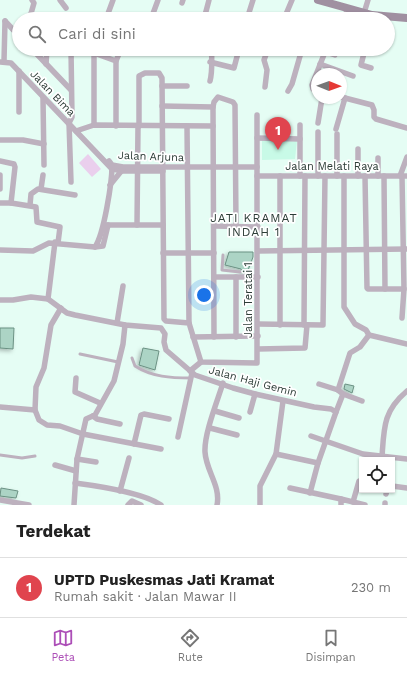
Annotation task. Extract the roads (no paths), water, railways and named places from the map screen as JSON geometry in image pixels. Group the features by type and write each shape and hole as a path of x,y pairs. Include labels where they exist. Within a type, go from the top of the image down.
{"street":[{"path":"31,12 34,3 32,0"},
{"path":"60,0 66,8"},
{"path":"109,12 113,0"},
{"path":"154,12 158,0"},
{"path":"206,12 209,0"},
{"path":"249,12 252,0"},
{"path":"287,12 292,0"},
{"path":"320,0 347,10 358,12"},
{"path":"364,12 368,0"},
{"path":"395,18 407,18"},
{"path":"2,62 5,21 12,28"},
{"path":"39,56 72,90"},
{"path":"46,56 46,64"},
{"path":"70,182 74,128 72,117 71,56"},
{"path":"94,125 95,56"},
{"path":"106,56 116,61"},
{"path":"116,126 116,61 118,56"},
{"path":"210,80 213,69 210,62 211,56"},
{"path":"210,62 234,68 237,56"},
{"path":"264,88 267,70 264,60 265,56"},
{"path":"288,90 292,84 300,56"},
{"path":"318,68 323,56"},
{"path":"363,56 361,65 371,68"},
{"name":"Jalan Bima","path":"2,62 9,62 19,71 74,128"},
{"path":"320,64 353,76"},
{"path":"19,71 19,112"},
{"path":"137,225 140,74 159,73 162,78 163,126 164,319 166,321 189,323"},
{"path":"162,86 187,86"},
{"path":"214,337 215,226 213,107 214,102 218,97 232,102 235,105 236,226"},
{"path":"44,98 44,165"},
{"path":"347,98 372,105 374,117 376,119 407,128"},
{"path":"318,123 321,104"},
{"path":"342,104 336,132 340,176 344,307 355,324 366,330 369,335 407,344"},
{"path":"162,106 213,107"},
{"name":"Jalan Teratai 1","path":"257,115 258,349"},
{"path":"74,128 94,125 213,126"},
{"path":"201,362 257,363 258,349 305,348 306,325 300,125"},
{"path":"187,126 189,323 201,362"},
{"path":"280,126 280,139"},
{"name":"Jalan Arjuna","path":"74,128 112,167 123,169 257,167"},
{"path":"318,132 318,176"},
{"path":"257,138 300,138"},
{"path":"0,140 23,140 44,144"},
{"path":"358,149 358,176"},
{"path":"402,318 406,249 403,176 407,157"},
{"path":"378,158 381,176 385,289"},
{"path":"0,161 14,164 15,167 11,203"},
{"path":"0,250 33,251 49,243 95,247 103,246 112,167"},
{"path":"110,186 123,169"},
{"path":"42,190 43,174"},
{"path":"0,175 0,189"},
{"name":"Jalan Melati Raya","path":"257,176 403,176"},
{"path":"280,176 280,325"},
{"path":"258,324 322,325 325,176"},
{"path":"365,176 365,250 367,288 404,289"},
{"path":"30,206 32,192 42,190 76,195"},
{"path":"0,203 11,203 36,207 37,222 60,227 56,243 48,299"},
{"path":"105,225 163,225"},
{"path":"215,226 258,227"},
{"path":"258,251 406,249"},
{"path":"163,253 214,253"},
{"path":"214,277 234,274 258,277"},
{"path":"234,274 236,337"},
{"path":"117,323 123,286"},
{"name":"Jalan Haji Gemin","path":"0,300 31,297 48,299 75,316 125,325 161,328 165,334 164,342 166,350 191,374 233,388 283,401 331,409 336,412"},
{"path":"61,308 51,326 44,368 36,387 35,410 43,424 60,426 83,434 161,449"},
{"path":"74,505 77,459 86,419 93,416 114,381 123,344 125,325"},
{"path":"310,493 318,463 336,412 350,353 360,347 369,335"},
{"path":"193,337 258,336"},
{"path":"178,437 191,374 201,362"},
{"path":"76,378 75,392 100,403"},
{"path":"217,505 217,492 205,453 205,443 223,384"},
{"path":"319,384 362,400"},
{"path":"311,436 327,440 363,454 382,457 388,413 398,399 407,391"},
{"path":"250,412 256,394"},
{"path":"260,505 260,486 276,454 283,401"},
{"path":"0,407 35,410"},
{"path":"214,412 239,418"},
{"path":"134,444 141,415 144,414 169,419"},
{"path":"93,416 97,419 120,424"},
{"path":"210,428 237,435"},
{"path":"276,454 318,463"},
{"path":"120,491 129,458"},
{"path":"395,458 407,459"},
{"path":"77,459 96,462"},
{"path":"55,465 76,471"},
{"path":"75,483 120,491 161,505"},
{"path":"353,502 359,486"},
{"path":"395,486 407,488"},
{"path":"290,488 341,502 353,502 365,505"},
{"path":"0,500 29,505"},
{"path":"128,505 132,501 142,505"}],"lane":[{"path":"223,255 222,270 234,274"},
{"path":"80,354 118,362"},
{"path":"132,358 135,366 152,374 172,378 191,374"},
{"path":"0,455 22,458 35,456"}],"place":[{"name":"UPTD Puskesmas Jati Kramat","path":"278,150"}],"district":[{"name":"JATI KRAMAT INDAH 1","path":"254,225"}]}
